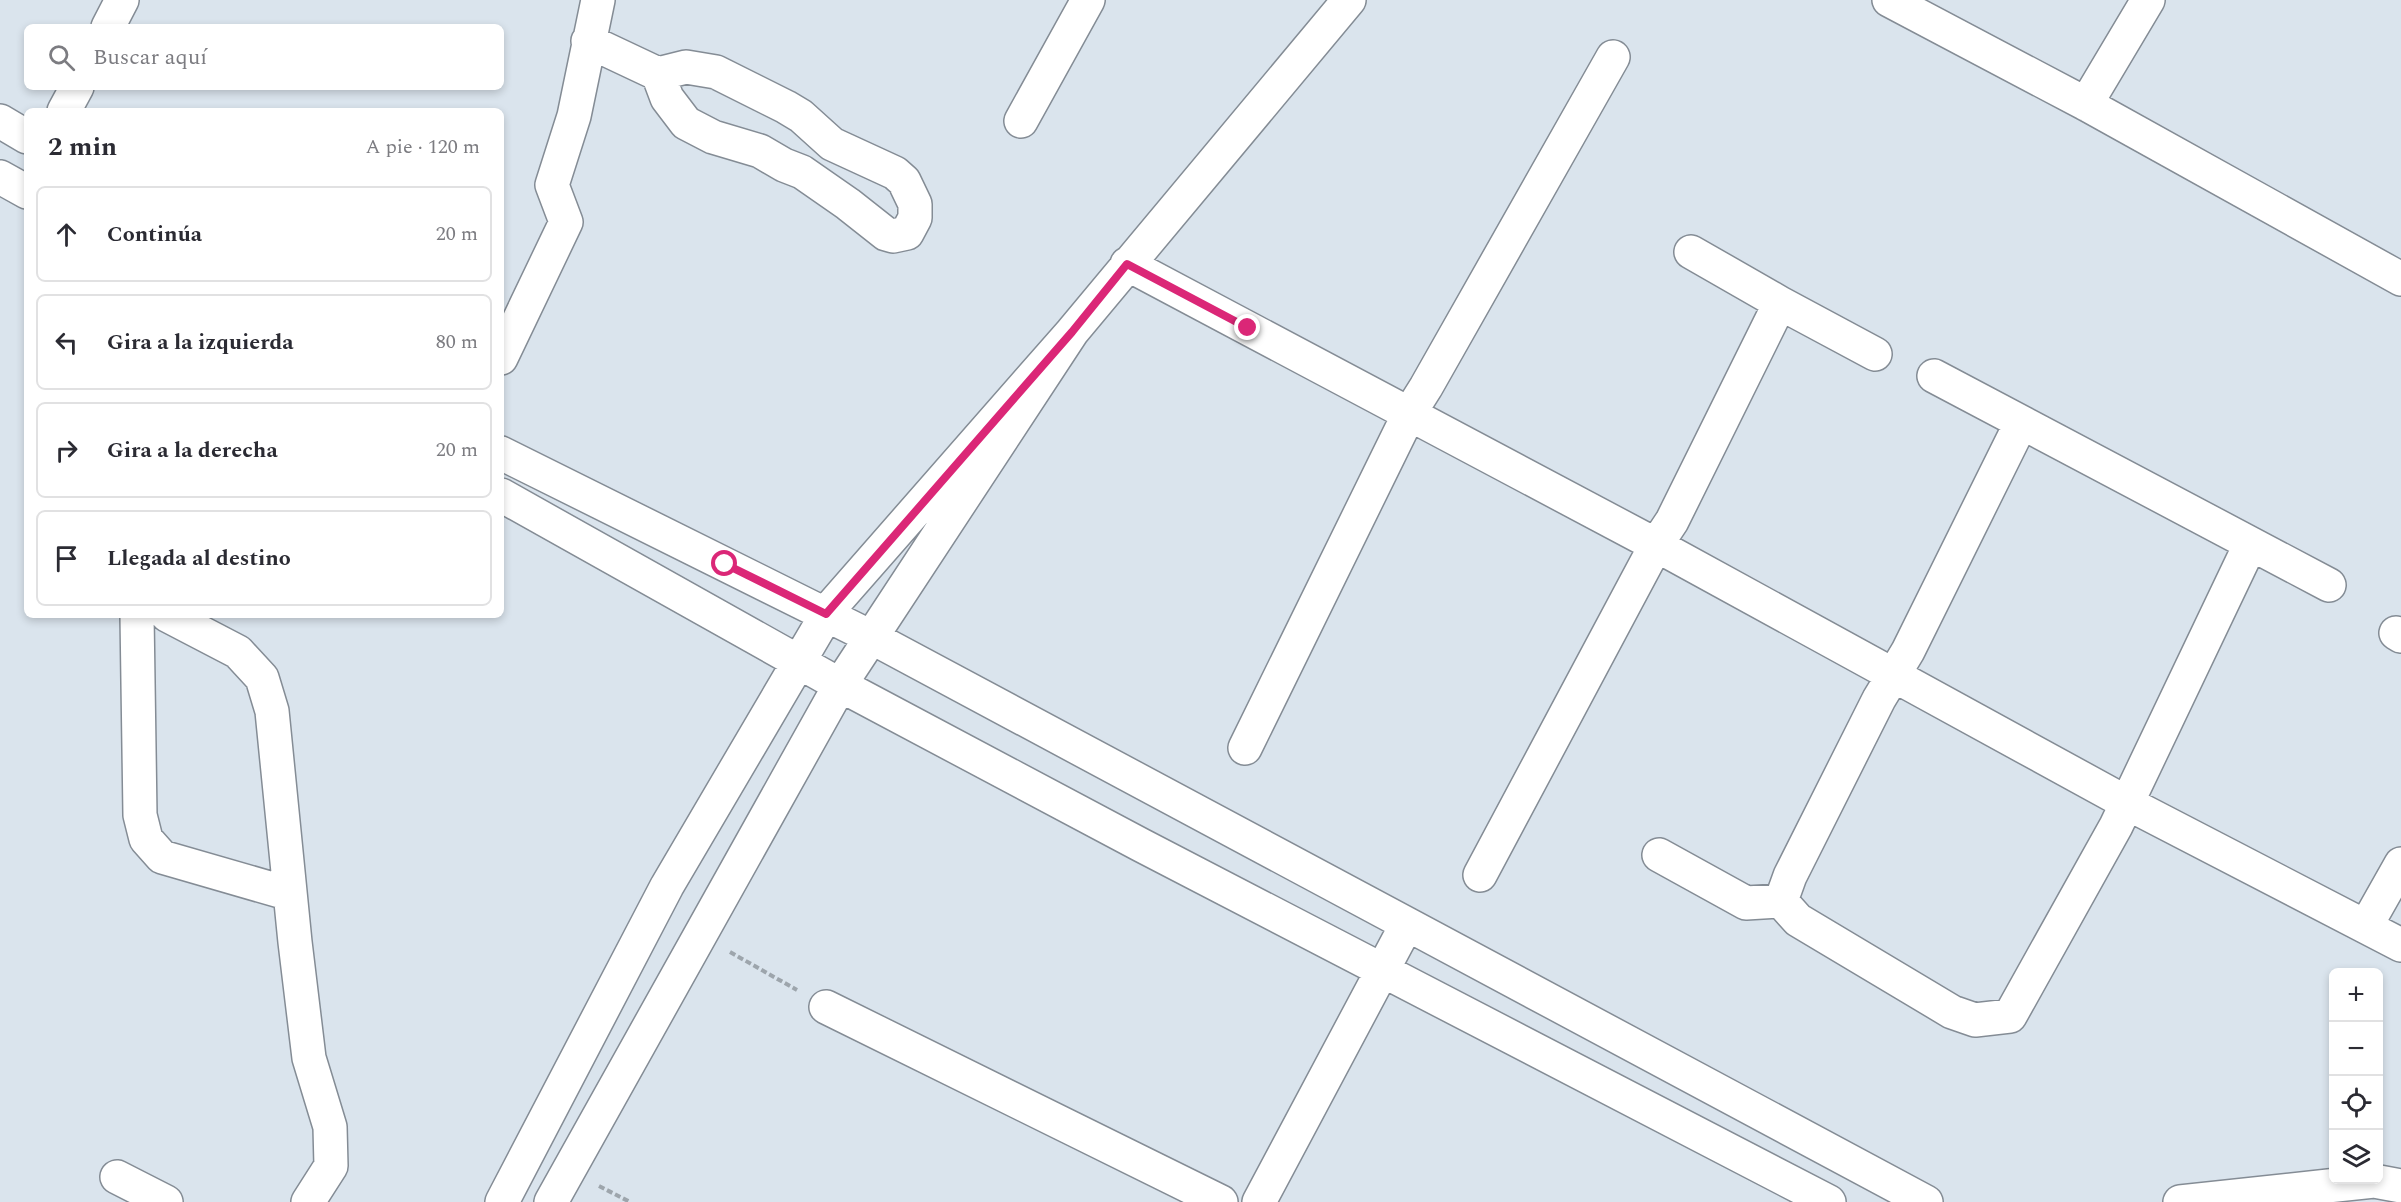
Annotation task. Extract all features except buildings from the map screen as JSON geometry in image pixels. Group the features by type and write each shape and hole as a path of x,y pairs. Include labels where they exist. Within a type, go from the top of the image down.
{"street":[{"path":"110,24 122,0"},
{"path":"504,352 566,222 552,185 574,116 598,0"},
{"path":"1021,121 1088,0"},
{"path":"502,1202 667,886 826,614 1072,332 1348,0"},
{"path":"1888,0 2086,104 2401,278"},
{"path":"2086,104 2148,0"},
{"path":"588,41 658,74 686,67 716,72 801,116 821,135 843,150 895,172 904,181 915,204 915,218 907,233 893,236 880,230 802,172 760,151 706,134 686,123 667,98 658,74"},
{"path":"1245,748 1409,414 1614,57"},
{"path":"66,108 75,90"},
{"path":"760,151 770,98"},
{"path":"0,122 24,134"},
{"path":"834,194 843,150"},
{"path":"0,177 24,190"},
{"path":"1691,252 1875,354"},
{"path":"1127,264 1656,545 2127,803 2401,945"},
{"path":"1480,875 1656,545 1672,521 1780,303"},
{"path":"551,1202 840,685 1072,332"},
{"path":"1934,376 2329,585"},
{"path":"1781,901 1790,876 1893,675 1908,651 2021,423"},
{"path":"504,454 871,637 1926,1202"},
{"path":"504,497 840,685 1382,972 1829,1202"},
{"path":"1781,901 1798,920 1953,1012 1975,1020 2010,1016 2127,803 2250,545"},
{"path":"137,618 140,815 146,838 162,858 290,894"},
{"path":"173,618 238,652 262,678 272,711 309,1058 330,1127 331,1166 308,1202"},
{"path":"1659,855 1746,903 1781,901"},
{"path":"2366,926 2401,864"},
{"path":"1259,1202 1407,924"},
{"path":"826,1007 1221,1202"},
{"path":"117,1177 166,1202"},
{"path":"2180,1202 2374,1181 2401,1186"}],"path":[{"path":"700,935 826,1007"}],"route":[{"path":"725,564 826,614 1072,332 1127,264 1248,328"}]}
